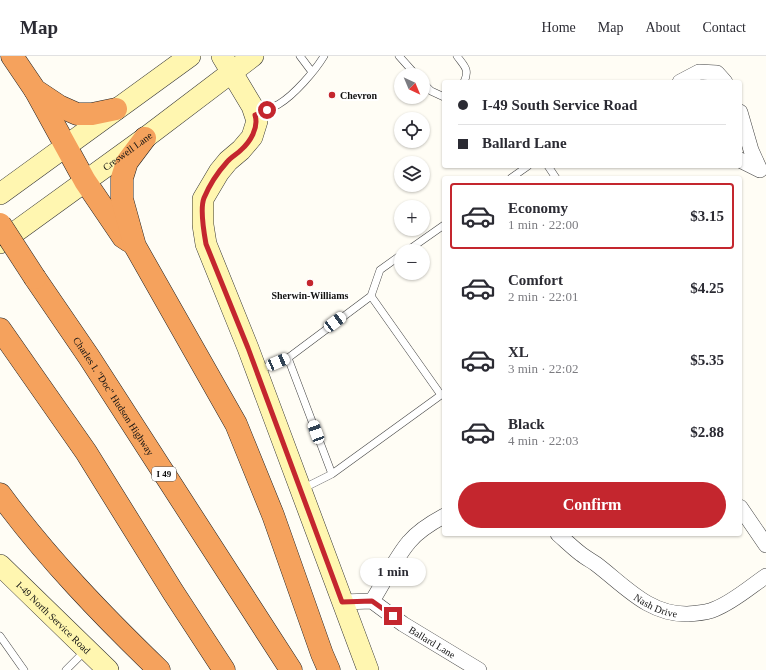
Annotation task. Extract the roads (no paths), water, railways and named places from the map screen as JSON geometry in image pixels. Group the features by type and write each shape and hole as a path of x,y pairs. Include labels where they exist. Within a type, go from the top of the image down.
{"highway":[{"path":"12,56 35,90 85,181 123,236 135,246"},
{"path":"35,90 59,106 77,114 92,114 116,109"},
{"path":"145,138 127,162 122,178 122,199 135,246 236,424 273,515 329,670"},
{"name":"Charles I. \"Doc\" Hudson Highway","path":"0,224 89,357 291,670"},
{"path":"0,329 86,452 173,592 224,670"},
{"path":"0,494 79,590 159,670"}],"street":[{"path":"0,194 190,56"},
{"name":"Creswell Lane","path":"0,242 145,138 227,64 252,56"},
{"path":"227,64 252,106 257,121 252,137 219,172 203,200 203,226 206,244 256,371 368,670"},
{"path":"684,80 699,72 717,73 723,80"},
{"path":"742,119 751,150 763,173"},
{"path":"742,161 763,173"},
{"path":"742,510 766,545"},
{"path":"342,602 372,601 408,542 420,531 442,517"},
{"name":"Nash Drive","path":"560,536 634,596 649,605 665,611 687,614 714,610 729,602 766,576"},
{"name":"I-49 North Service Road","path":"0,565 108,670"},
{"name":"Ballard Lane","path":"372,601 403,624 479,670"}],"lane":[{"path":"300,56 312,72"},
{"path":"255,115 286,99 312,72 324,56"},
{"path":"399,56 410,68"},
{"path":"457,56 466,68 467,75 465,80"},
{"path":"430,90 442,95"},
{"path":"514,176 525,168"},
{"path":"417,244 442,226"},
{"path":"256,371 288,358 371,296 380,270 394,260"},
{"path":"371,296 442,395"},
{"path":"288,358 332,474"},
{"path":"300,490 332,474 442,397"},
{"path":"0,636 24,670"},
{"path":"66,670 87,649"}],"place":[{"name":"Chevron","path":"332,95"},
{"name":"Sherwin-Williams","path":"310,283"}]}
